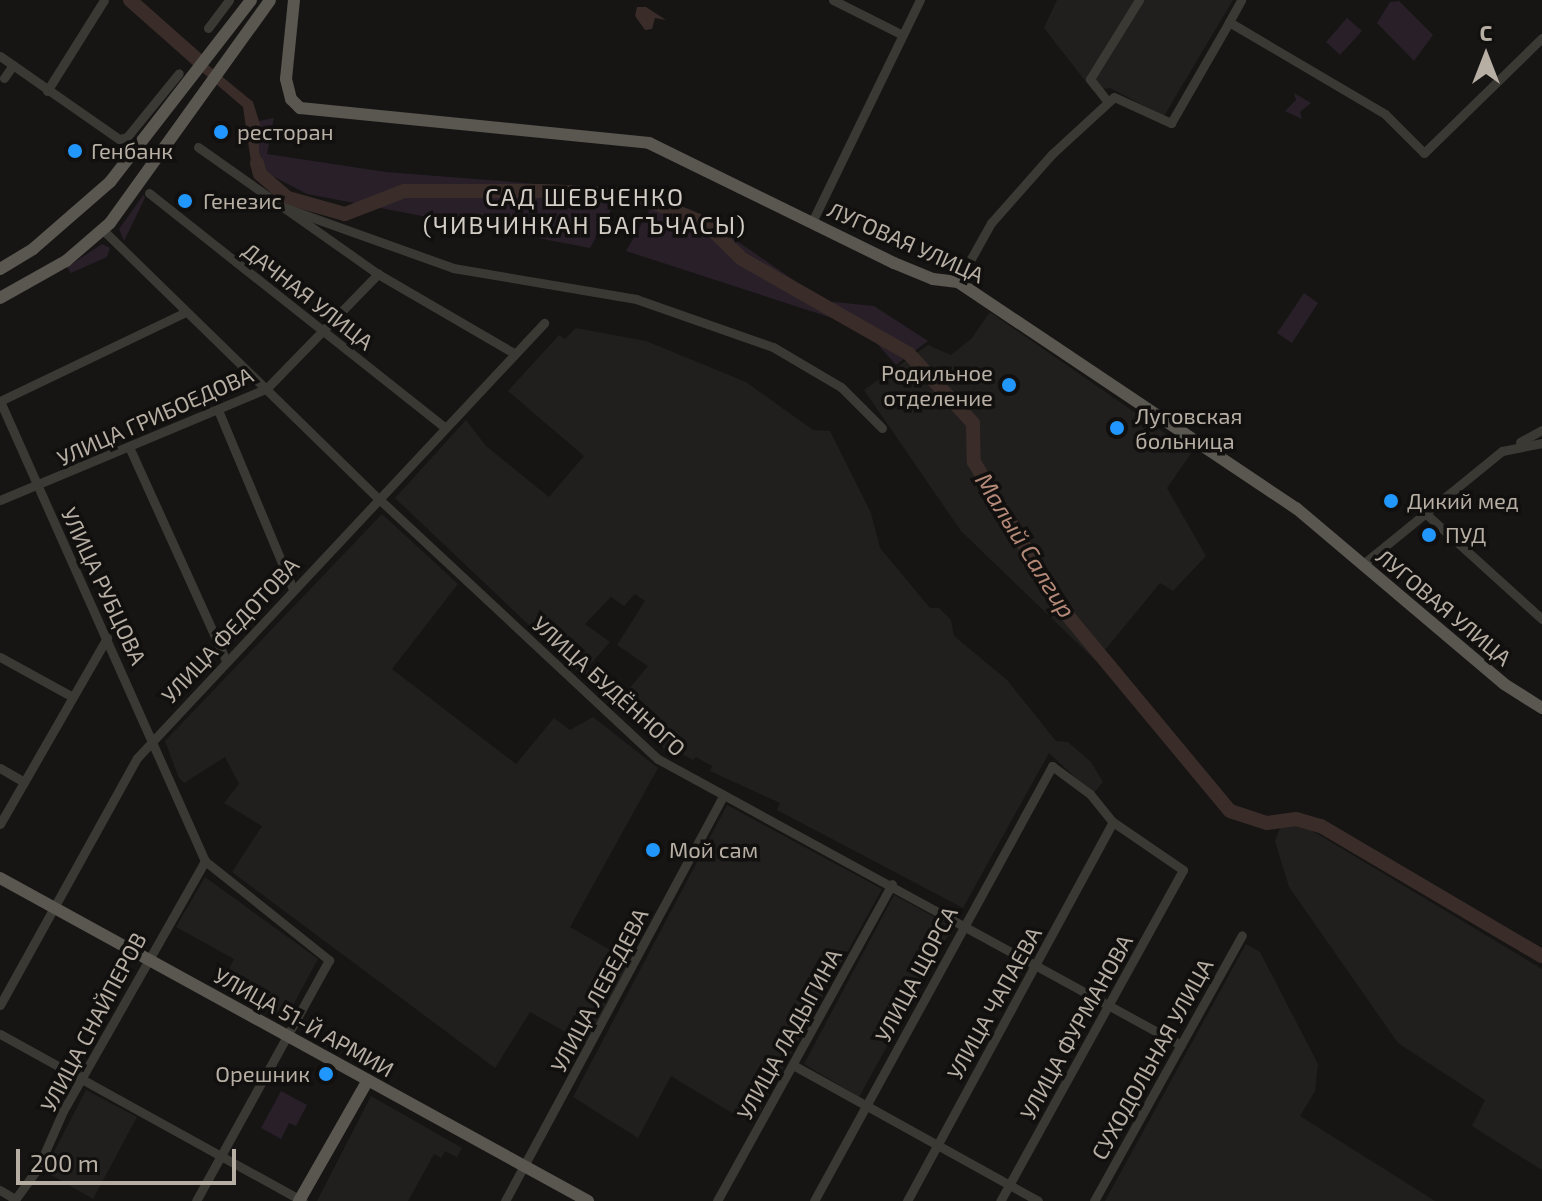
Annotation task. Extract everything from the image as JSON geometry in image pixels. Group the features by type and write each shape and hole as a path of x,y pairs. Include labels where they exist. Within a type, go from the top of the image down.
{"main road":[{"path":"0,269 85,207 140,149 251,0"},
{"path":"0,298 48,273 103,230 270,0"},
{"path":"277,0 296,2"},
{"name":"ЛУГОВАЯ УЛИЦА","path":"296,2 286,79 300,108 636,140 907,268 958,282 1296,508 1504,684 1542,708"},
{"name":"УЛИЦА 51-Й АРМИИ","path":"0,878 588,1201"},
{"path":"301,1201 368,1080"}],"street":[{"path":"47,91 104,0"},
{"path":"208,28 229,0"},
{"path":"833,0 903,35"},
{"path":"812,222 920,0"},
{"path":"1108,102 1090,79 1139,0"},
{"path":"958,282 991,223 1052,154 1108,102 1119,97 1171,123 1241,0"},
{"path":"1229,22 1385,114 1424,153 1542,38"},
{"path":"0,56 108,135 127,137 179,73"},
{"path":"4,78 13,65"},
{"path":"198,147 378,274 514,353"},
{"name":"ДАЧНАЯ УЛИЦА","path":"149,193 445,428"},
{"path":"283,207 453,268 636,299 773,347 841,387 882,428"},
{"name":"УЛИЦА БУДЁННОГО","path":"103,230 379,499 658,759 1110,1002 1181,1045"},
{"name":"УЛИЦА ГРИБОЕДОВА","path":"0,500 130,449 266,389 378,274"},
{"path":"0,401 186,312"},
{"name":"УЛИЦА ФЕДОТОВА","path":"0,1005 137,758 544,323"},
{"name":"УЛИЦА РУБЦОВА","path":"0,401 154,737 205,861 329,960 288,1036"},
{"path":"218,410 293,589"},
{"path":"1363,564 1425,513 1516,445 1542,430"},
{"path":"1516,445 1542,443"},
{"path":"130,449 226,661"},
{"path":"1425,513 1542,619"},
{"path":"0,824 107,638"},
{"path":"0,657 71,696"},
{"name":"УЛИЦА ЩОРСА","path":"814,1201 1052,766 1090,794 1113,822"},
{"path":"0,768 24,782"},
{"name":"УЛИЦА ЛЕБЕДЕВА","path":"505,1201 724,795"},
{"name":"УЛИЦА ФУРМАНОВА","path":"1000,1201 1183,870 1113,822"},
{"name":"УЛИЦА ЧАПАЕВА","path":"907,1201 1113,822"},
{"name":"УЛИЦА СНАЙПЕРОВ","path":"15,1200 38,1168 81,1079 147,958 205,861"},
{"name":"УЛИЦА ЛАДЫГИНА","path":"717,1201 892,884"},
{"name":"СУХОДОЛЬНАЯ УЛИЦА","path":"1094,1201 1242,935"},
{"path":"0,1034 301,1201"},
{"path":"196,1201 288,1036"},
{"path":"793,1065 1038,1201"},
{"path":"0,1190 15,1200"}],"shaded area":[{"path":"1057,0 1233,0 1164,116 1110,88 1093,91 1044,28"},
{"path":"1399,1 1433,35 1414,61 1377,23 1390,2"},
{"path":"637,7 646,7 666,20 655,18 652,29 645,30 635,16"},
{"path":"1347,18 1362,31 1340,55 1326,42"},
{"path":"186,47 253,102 260,124 259,152 269,177 261,183 251,162 243,107 181,54"},
{"path":"1294,93 1311,103 1300,112 1302,119 1285,111 1296,100"},
{"path":"274,118 267,154 386,172 638,192 692,210 824,301 874,306 928,341 896,365 863,328 626,251 649,211 634,200 617,199 590,248 307,194 267,173 259,152 259,121"},
{"path":"144,194 145,198 124,241 119,229"},
{"path":"102,244 110,248 107,257 71,273 67,267"},
{"path":"1304,293 1318,303 1292,343 1277,333"},
{"path":"990,312 1192,452 1167,488 1206,556 1173,591 1160,583 1096,661 961,531 864,390 928,345 951,355 971,339"},
{"path":"576,328 646,341 746,382 813,430 830,431 871,513 880,548 930,608 939,608 951,620 954,636 1007,680 1056,741 1068,742 1091,762 1103,782 1093,794 1049,753 963,908 777,810 780,803 710,771 712,766 696,757 693,760 671,748 668,752 624,713 616,705 648,666 617,645 645,601 635,594 624,606 611,597 585,624 610,642 588,667 589,682 395,498 466,420 486,446 549,497 584,456 508,391 559,335 565,339"},
{"path":"382,514 458,584 392,669 516,764 554,718 570,730 593,717 658,768 570,927 633,963 587,1044 530,1012 495,1068 232,872 262,826 224,803 239,784 225,757 184,783 179,778 165,741"},
{"path":"727,805 882,889 752,1125 671,1076 638,1138 573,1097"},
{"path":"1296,821 1542,969 1542,1170 1472,1126 1485,1100 1398,1043 1289,887 1275,841 1280,828"},
{"path":"205,877 318,959 285,1020 220,986 234,959 176,927"},
{"path":"894,895 953,927 859,1097 804,1064"},
{"path":"1246,944 1260,952 1318,1064 1315,1091 1300,1116 1435,1201 1105,1201"},
{"path":"86,1090 137,1117 93,1199 44,1171"},
{"path":"281,1091 307,1105 296,1126 289,1123 281,1139 261,1128"},
{"path":"371,1096 462,1148 457,1157 445,1151 441,1158 434,1154 408,1201 317,1201"}],"waterway":[{"name":"Малый Салгир","path":"130,0 199,61"},
{"name":"Малый Салгир","path":"257,163 260,174 288,198 345,214 404,191 543,191 635,195 706,224 742,259 909,354 973,423 974,462 1063,610 1230,811 1267,823 1296,819 1321,826 1542,956"}],"place":[{"name":"ресторан","path":"221,132"},
{"name":"Генбанк","path":"75,151"},
{"name":"Генезис","path":"185,201"},
{"name":"Родильное отделение","path":"1009,385"},
{"name":"Луговская больница","path":"1117,428"},
{"name":"Дикий мед","path":"1391,501"},
{"name":"ПУД","path":"1429,535"},
{"name":"Мой сам","path":"653,850"},
{"name":"Орешник","path":"326,1074"}],"district":[{"name":"САД ШЕВЧЕНКО (ЧИВЧИНКАН БАГЪЧАСЫ)","path":"585,211"}]}
